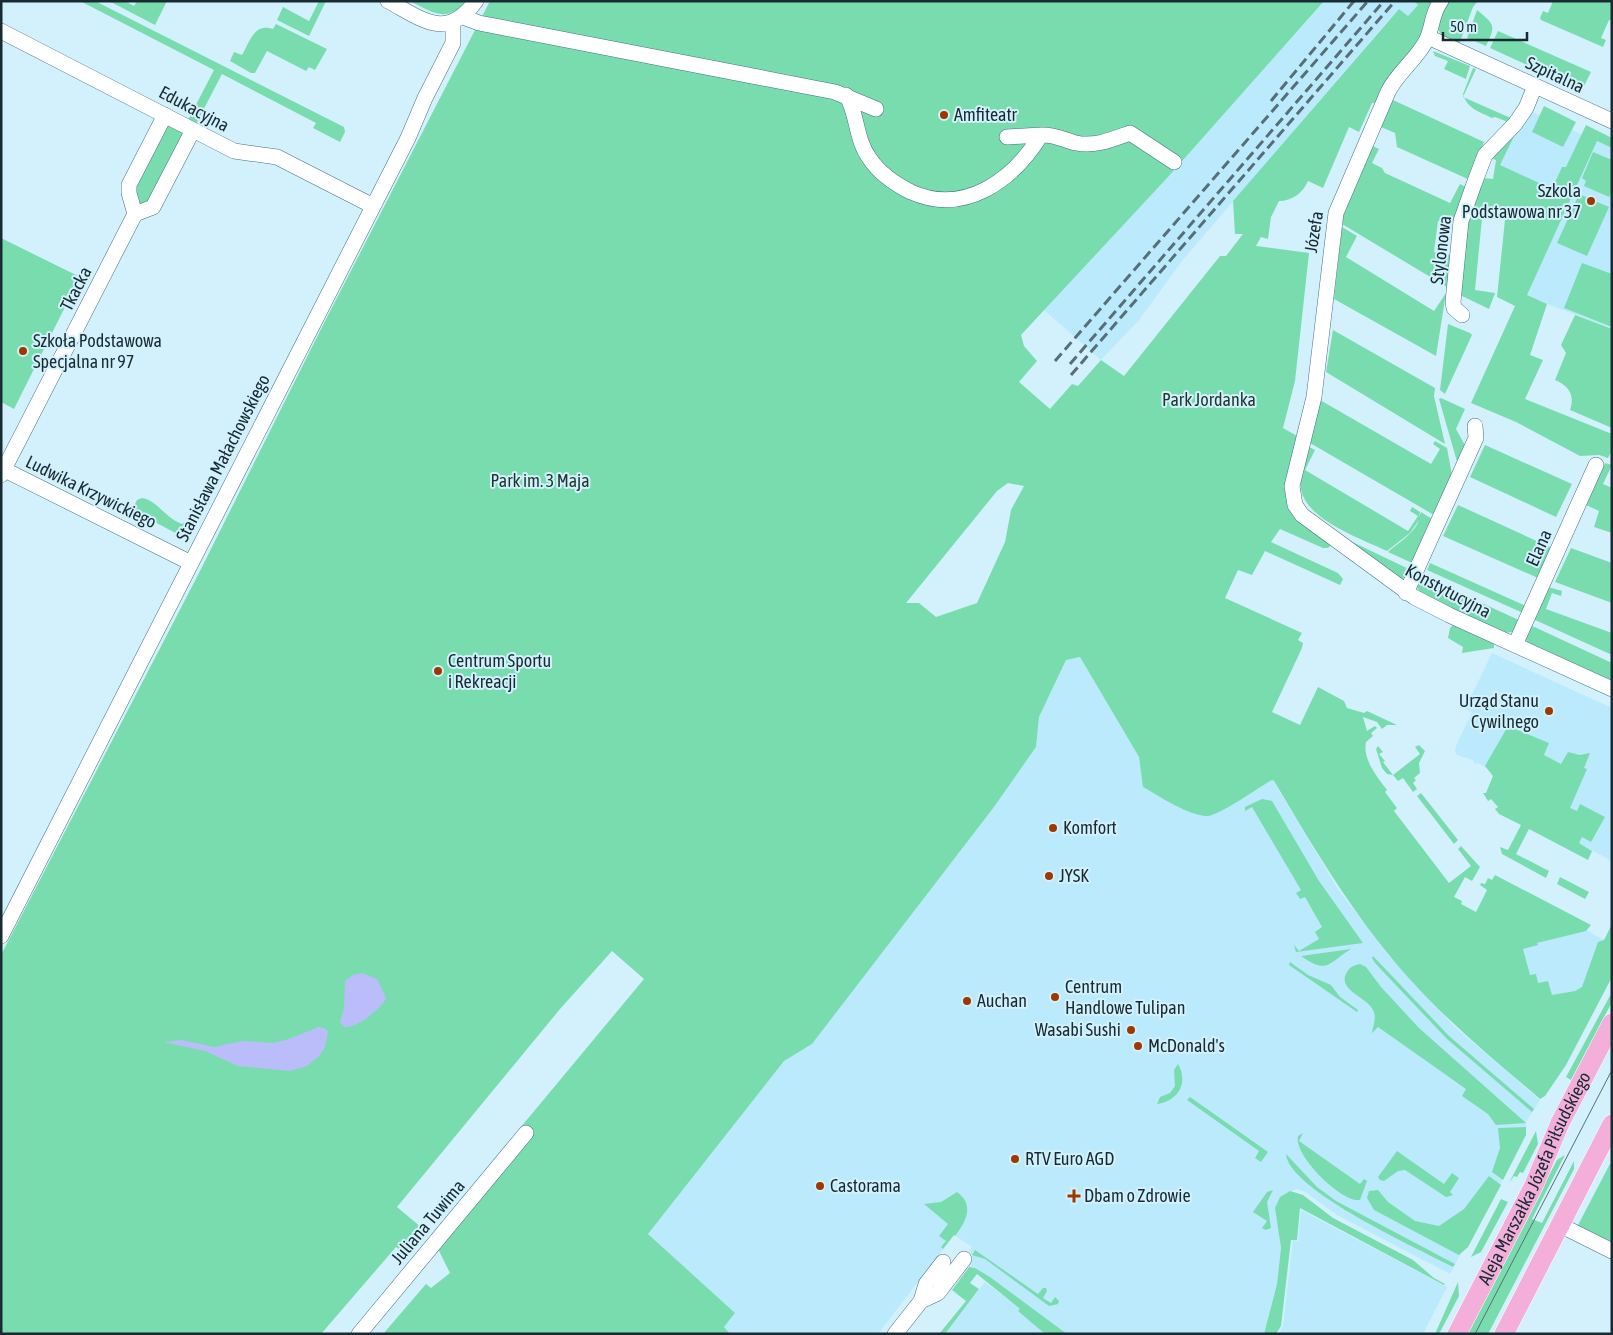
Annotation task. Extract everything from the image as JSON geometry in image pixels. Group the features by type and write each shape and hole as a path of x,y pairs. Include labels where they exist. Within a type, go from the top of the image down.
{"main road":[{"name":"Aleja Marszałka Józefa Piłsudskiego","path":"1457,1334 1534,1184 1560,1123 1612,1024"},
{"path":"1504,1334 1612,1124"}],"street":[{"path":"388,1 434,23 458,20 479,23 846,95 876,110"},
{"path":"458,20 476,1"},
{"name":"Józefa","path":"1292,492 1293,477 1314,396 1329,254 1338,206 1390,87 1428,37 1433,14 1441,1"},
{"name":"Stanisława Małachowskiego","path":"1,936 373,206 453,43 458,20"},
{"name":"Edukacyjna","path":"2,32 234,151 277,157 373,206"},
{"name":"Szpitalna","path":"1428,37 1612,122"},
{"name":"Stylonowa","path":"1462,315 1454,308 1453,302 1462,216 1485,155 1515,124 1526,108 1535,86"},
{"path":"846,95 862,146 878,169 905,189 940,201 967,198 1001,180 1024,157 1041,135"},
{"path":"165,115 129,185 129,194 135,214 153,207 193,130"},
{"path":"1007,137 1048,134 1071,142 1090,145 1130,134 1174,162"},
{"name":"Tkacka","path":"2,471 135,214"},
{"path":"1406,592 1476,438 1475,426"},
{"name":"Elana","path":"1515,645 1596,465"},
{"name":"Ludwika Krzywickiego","path":"2,471 191,563"},
{"name":"Konstytucyjna","path":"1292,492 1295,505 1302,515 1406,592 1449,616 1612,689"},
{"name":"Juliana Tuwima","path":"359,1334 526,1134"},
{"path":"1560,1225 1612,1251"},
{"path":"921,1301 938,1293 964,1259"},
{"path":"895,1334 921,1301 926,1284 943,1262"}],"shaded area":[{"path":"1324,1 1414,1 1418,5 1408,16 1399,9 1385,24 1182,261 1139,320 1101,360 1044,310 1168,177"},
{"path":"1528,110 1612,148 1612,329 1527,296 1529,198 1494,182 1497,157"},
{"path":"1492,653 1612,708 1612,861 1486,793 1493,776 1490,770 1479,763 1475,764 1473,760 1457,755 1455,751 1456,746 1472,712 1465,709"},
{"path":"1080,657 1139,757 1143,787 1198,814 1220,811 1272,779 1338,889 1389,956 1455,1027 1540,1100 1526,1122 1526,1134 1468,1247 1462,1251 1450,1274 1337,1215 1305,1192 1297,1189 1284,1194 1275,1208 1281,1248 1277,1284 1264,1334 1067,1334 990,1277 975,1268 969,1267 972,1255 969,1251 972,1247 954,1235 878,1334 727,1334 724,1327 735,1314 648,1234 784,1061 812,1044 994,807 1036,747 1039,717 1066,660"},
{"path":"1586,930 1604,940 1582,1001 1530,998 1516,938"},
{"path":"1301,1210 1447,1287 1423,1334 1279,1334 1283,1325 1293,1240 1298,1241"},
{"path":"985,1282 1053,1334 945,1334"}],"green space":[{"path":"80,1 95,1 344,127 345,132 340,142 313,128 316,123 222,74 196,124 188,120 214,70"},
{"path":"109,1 125,1 134,6 137,1 167,1 155,25"},
{"path":"319,1 326,1 309,36 277,20 283,7 309,21"},
{"path":"410,1 466,1 452,12 439,14"},
{"path":"490,1 1324,1 1168,177 1021,335 1024,346 1037,361 1019,382 1050,409 1072,384 1078,386 1101,360 1124,376 1220,256 1226,256 1243,234 1235,234 1233,201 1399,9 1408,16 1418,5 1414,1 1435,1 1421,38 1375,103 1372,103 1359,132 1349,127 1323,188 1308,181 1296,196 1288,200 1279,201 1271,217 1268,239 1261,237 1256,246 1309,253 1295,381 1283,428 1297,436 1287,483 1331,545 1328,548 1323,548 1280,529 1271,542 1338,573 1343,579 1340,585 1265,551 1252,575 1238,570 1225,598 1302,633 1298,640 1303,643 1302,648 1272,712 1300,725 1318,687 1344,701 1347,708 1364,713 1367,711 1397,725 1387,725 1382,729 1377,722 1363,717 1367,731 1375,726 1377,728 1371,733 1373,736 1366,742 1366,755 1375,774 1387,790 1385,792 1397,808 1394,811 1449,883 1471,866 1458,849 1461,846 1480,867 1472,881 1465,877 1454,897 1462,901 1461,904 1476,912 1487,890 1480,885 1481,883 1485,884 1488,878 1492,880 1495,875 1591,925 1586,931 1537,943 1538,945 1523,949 1530,975 1536,974 1538,983 1548,981 1552,995 1575,991 1582,987 1598,942 1604,940 1612,924 1612,977 1566,1065 1545,1096 1540,1099 1446,1017 1417,987 1376,939 1340,889 1274,781 1272,780 1213,815 1207,816 1183,809 1143,787 1139,757 1080,657 1066,660 1039,717 1036,747 994,807 812,1044 784,1061 648,1234 735,1313 724,1327 730,1334 383,1334 426,1284 431,1288 450,1273 431,1235 644,979 612,951 560,1009 397,1207 428,1233 408,1256 396,1247 321,1334 1,1334 1,955 200,571 323,325","holes":["1008,483 1024,486 1011,510 1005,542 977,603 936,617 919,603 906,603 997,491"]},
{"path":"1449,1 1478,1 1473,7 1458,47 1440,33 1438,27 1439,16"},
{"path":"1553,1 1612,1 1612,20 1609,20 1601,38 1606,40 1603,47 1541,20 1543,11 1548,13"},
{"path":"1477,10 1492,26 1486,46 1467,38"},
{"path":"276,24 327,49 315,70 309,67 306,71 267,51 255,73 251,73 230,61 234,52 242,55 253,34 261,29 273,29"},
{"path":"1498,31 1591,72 1582,90 1490,48"},
{"path":"1433,51 1470,66 1466,79 1444,69 1448,61 1435,56"},
{"path":"1473,68 1476,69 1464,96 1463,94"},
{"path":"1464,98 1513,119 1508,122 1495,117 1492,118 1471,107"},
{"path":"1393,100 1484,142 1470,180 1397,147 1395,133 1381,127"},
{"path":"1544,106 1576,122 1563,147 1532,132"},
{"path":"1528,108 1500,165 1552,189 1562,167 1566,167 1586,125 1612,138 1612,148 1597,141 1527,295 1547,304 1530,355 1543,360 1525,399 1612,434 1612,450 1608,458 1599,455 1580,456 1516,422 1471,403 1515,306 1497,297 1506,210 1483,208 1475,290 1495,293 1489,309 1458,294 1468,214 1483,178 1493,179 1496,160 1489,157"},
{"path":"167,124 186,134 150,202 140,204 133,187"},
{"path":"1373,146 1379,149 1372,163 1382,168 1385,173 1450,203 1460,184 1466,187 1455,222 1438,221 1434,252 1451,255 1447,287 1342,224 1343,216"},
{"path":"1593,152 1612,160 1612,190 1609,197 1584,186 1586,181 1582,178"},
{"path":"1579,194 1609,207 1587,256 1557,243"},
{"path":"1342,227 1357,236 1346,257 1434,311 1446,293 1436,356 1334,299"},
{"name":"Szkoła Podstawowa Specjalna nr 97","path":"1,238 80,277 14,409 1,402"},
{"path":"1582,263 1612,274 1612,327 1564,308"},
{"path":"1575,315 1612,329 1612,428 1570,410 1572,400 1570,392 1564,385 1555,380 1566,353 1561,345"},
{"path":"1448,324 1472,335 1445,394 1440,390"},
{"path":"1333,330 1435,388 1434,396 1445,444 1326,372"},
{"path":"1441,398 1465,409 1456,429 1466,447 1458,465 1439,399"},
{"path":"1320,400 1431,464 1440,449 1433,444 1435,441 1447,448 1452,475 1434,515 1310,443"},
{"path":"1485,445 1572,484 1556,517 1470,477"},
{"path":"1309,447 1315,450 1305,470 1408,531 1418,516 1410,511 1412,507 1420,512 1419,517 1421,512 1432,519 1412,563 1388,552 1410,534 1419,520 1410,533 1387,551 1336,527 1313,510 1305,500 1301,489 1302,473"},
{"path":"1605,463 1612,465 1603,484 1612,488 1612,533 1594,527 1599,511 1586,505"},
{"path":"142,498 152,502 171,518 182,524 198,512 185,538 132,510 137,500"},
{"path":"1458,505 1552,548 1538,578 1443,536"},
{"path":"1342,537 1413,571 1406,578 1400,579"},
{"path":"1571,548 1612,563 1612,603 1555,582"},
{"path":"1430,563 1526,606 1523,613 1427,570"},
{"path":"1419,574 1523,622 1513,632 1503,633 1421,594 1416,585"},
{"path":"1548,587 1562,591 1561,596 1552,593 1546,609 1612,633 1612,655 1533,619"},
{"path":"1528,624 1612,663 1612,682 1527,642 1524,635"},
{"path":"1453,625 1494,640 1494,648 1462,653 1463,647 1448,638 1450,628"},
{"path":"1508,726 1549,743 1544,755 1561,764 1568,752 1580,755 1590,753 1584,768 1587,769 1570,808 1577,811 1580,804 1605,817 1591,842 1582,837 1579,843 1592,851 1588,860 1529,829 1516,854 1549,871 1546,878 1502,854 1500,847 1508,850 1521,825 1499,814 1495,809 1498,807 1491,799 1488,801 1483,793 1486,793 1493,776 1485,766"},
{"path":"1419,745 1425,751 1419,763 1420,773 1414,778 1416,780 1413,783 1417,789 1413,792 1403,778 1398,781 1393,775 1420,754 1415,747"},
{"path":"1378,746 1383,752 1379,754 1385,761 1383,762 1393,775 1387,774 1382,768 1376,749"},
{"path":"1421,793 1458,840 1454,844 1417,796"},
{"path":"1262,799 1272,801 1319,881 1363,943 1296,952 1294,945 1299,951 1319,939 1315,932 1322,927 1305,897 1300,899 1296,893 1301,890 1252,807 1245,811 1245,807"},
{"path":"1560,877 1589,892 1585,899 1557,884"},
{"path":"1351,949 1328,965 1323,966 1310,962 1301,956"},
{"path":"1373,956 1449,1036 1534,1109 1532,1112 1447,1039 1375,963 1372,958"},
{"path":"1290,962 1308,975 1331,985 1340,997 1358,1010 1357,1012 1289,965"},
{"path":"1360,964 1366,967 1381,987 1419,1028 1526,1123 1496,1125 1488,1114 1462,1096 1466,1089 1378,1027 1372,1033 1375,1019 1373,1010 1370,1005 1349,989 1346,984 1345,978 1348,970 1352,966"},
{"path":"1612,992 1612,1002 1571,1080 1566,1077"},
{"path":"1178,1064 1182,1078 1180,1090 1171,1099 1157,1104 1160,1097 1170,1093 1175,1086 1174,1070"},
{"path":"1190,1097 1268,1152 1261,1162 1255,1158 1259,1151 1187,1100"},
{"path":"1526,1127 1526,1135 1503,1180 1492,1172 1500,1148 1498,1128"},
{"path":"1536,1131 1538,1144 1523,1173 1520,1172 1517,1177 1514,1176 1509,1183"},
{"path":"1303,1133 1299,1141 1360,1184 1364,1179 1367,1181 1360,1200 1352,1199 1342,1194 1320,1176 1303,1154 1298,1144 1298,1136"},
{"path":"1397,1151 1444,1184 1452,1173 1459,1178 1450,1192 1453,1195 1446,1197 1405,1170 1398,1171 1384,1181 1380,1180 1378,1177"},
{"path":"1286,1154 1317,1187 1336,1201 1455,1264 1453,1267 1358,1218 1331,1201 1308,1184 1292,1168"},
{"path":"1565,1155 1532,1219 1542,1223 1574,1161 1574,1169 1488,1334 1466,1334 1557,1160"},
{"path":"1612,1160 1612,1245 1577,1227"},
{"path":"1489,1176 1501,1185 1468,1247 1459,1255 1374,1210 1367,1198 1369,1191 1378,1190 1388,1202 1415,1221 1439,1226 1464,1209"},
{"path":"1273,1190 1267,1202 1271,1228 1266,1230 1262,1228 1267,1221 1253,1212 1267,1192"},
{"path":"1290,1191 1303,1195 1333,1218 1413,1260 1434,1278 1445,1284 1300,1208 1297,1240 1291,1240 1281,1326 1276,1334 1264,1334 1277,1284 1281,1248 1275,1208 1280,1197"},
{"path":"957,1192 966,1202 967,1214 959,1231 943,1249 941,1247 946,1241 939,1236 948,1224 924,1204 941,1202"},
{"path":"1501,1199 1508,1202 1481,1252 1471,1257"},
{"path":"975,1250 1038,1294 1043,1288 1046,1288 1047,1291 1043,1298 1051,1303 1055,1297 1059,1301 1058,1304 1049,1306 985,1259 972,1255"},
{"path":"969,1267 975,1268 990,1277 1067,1334 1045,1334 1018,1311 1020,1309 977,1274 970,1283 979,1289 945,1334 939,1334 966,1301 952,1290"},
{"path":"1458,1282 1459,1296 1439,1334 1435,1334"}],"water":[{"path":"362,973 377,979 386,998 379,1007 361,1022 344,1027 340,1022 344,1009 345,981 353,975"},
{"path":"319,1027 328,1031 325,1047 319,1056 307,1066 290,1071 238,1066 205,1051 164,1042 181,1040 214,1047 243,1041 273,1043"}],"tram line":[{"path":"1475,1334 1612,1070"}],"railway":[{"path":"1271,101 1354,1"},
{"path":"1055,361 1368,1"},
{"path":"1070,364 1384,1"},
{"path":"1071,375 1395,1"}],"place":[{"name":"Amfiteatr","path":"944,115"},
{"name":"Szkola Podstawowa nr 37","path":"1591,201"},
{"name":"Szkoła Podstawowa Specjalna nr 97","path":"23,351"},
{"name":"Centrum Sportu i Rekreacji","path":"438,671"},
{"name":"Urząd Stanu Cywilnego","path":"1549,711"},
{"name":"Komfort","path":"1053,828"},
{"name":"JYSK","path":"1049,876"},
{"name":"Centrum Handlowe Tulipan","path":"1055,997"},
{"name":"Auchan","path":"967,1001"},
{"name":"Wasabi Sushi","path":"1131,1030"},
{"name":"McDonald's","path":"1138,1046"},
{"name":"RTV Euro AGD","path":"1015,1159"},
{"name":"Castorama","path":"820,1186"},
{"name":"Dbam o Zdrowie","path":"1074,1196"}],"park label":[{"name":"Park Jordanka","path":"1209,400"},
{"name":"Park im. 3 Maja","path":"540,481"}]}
